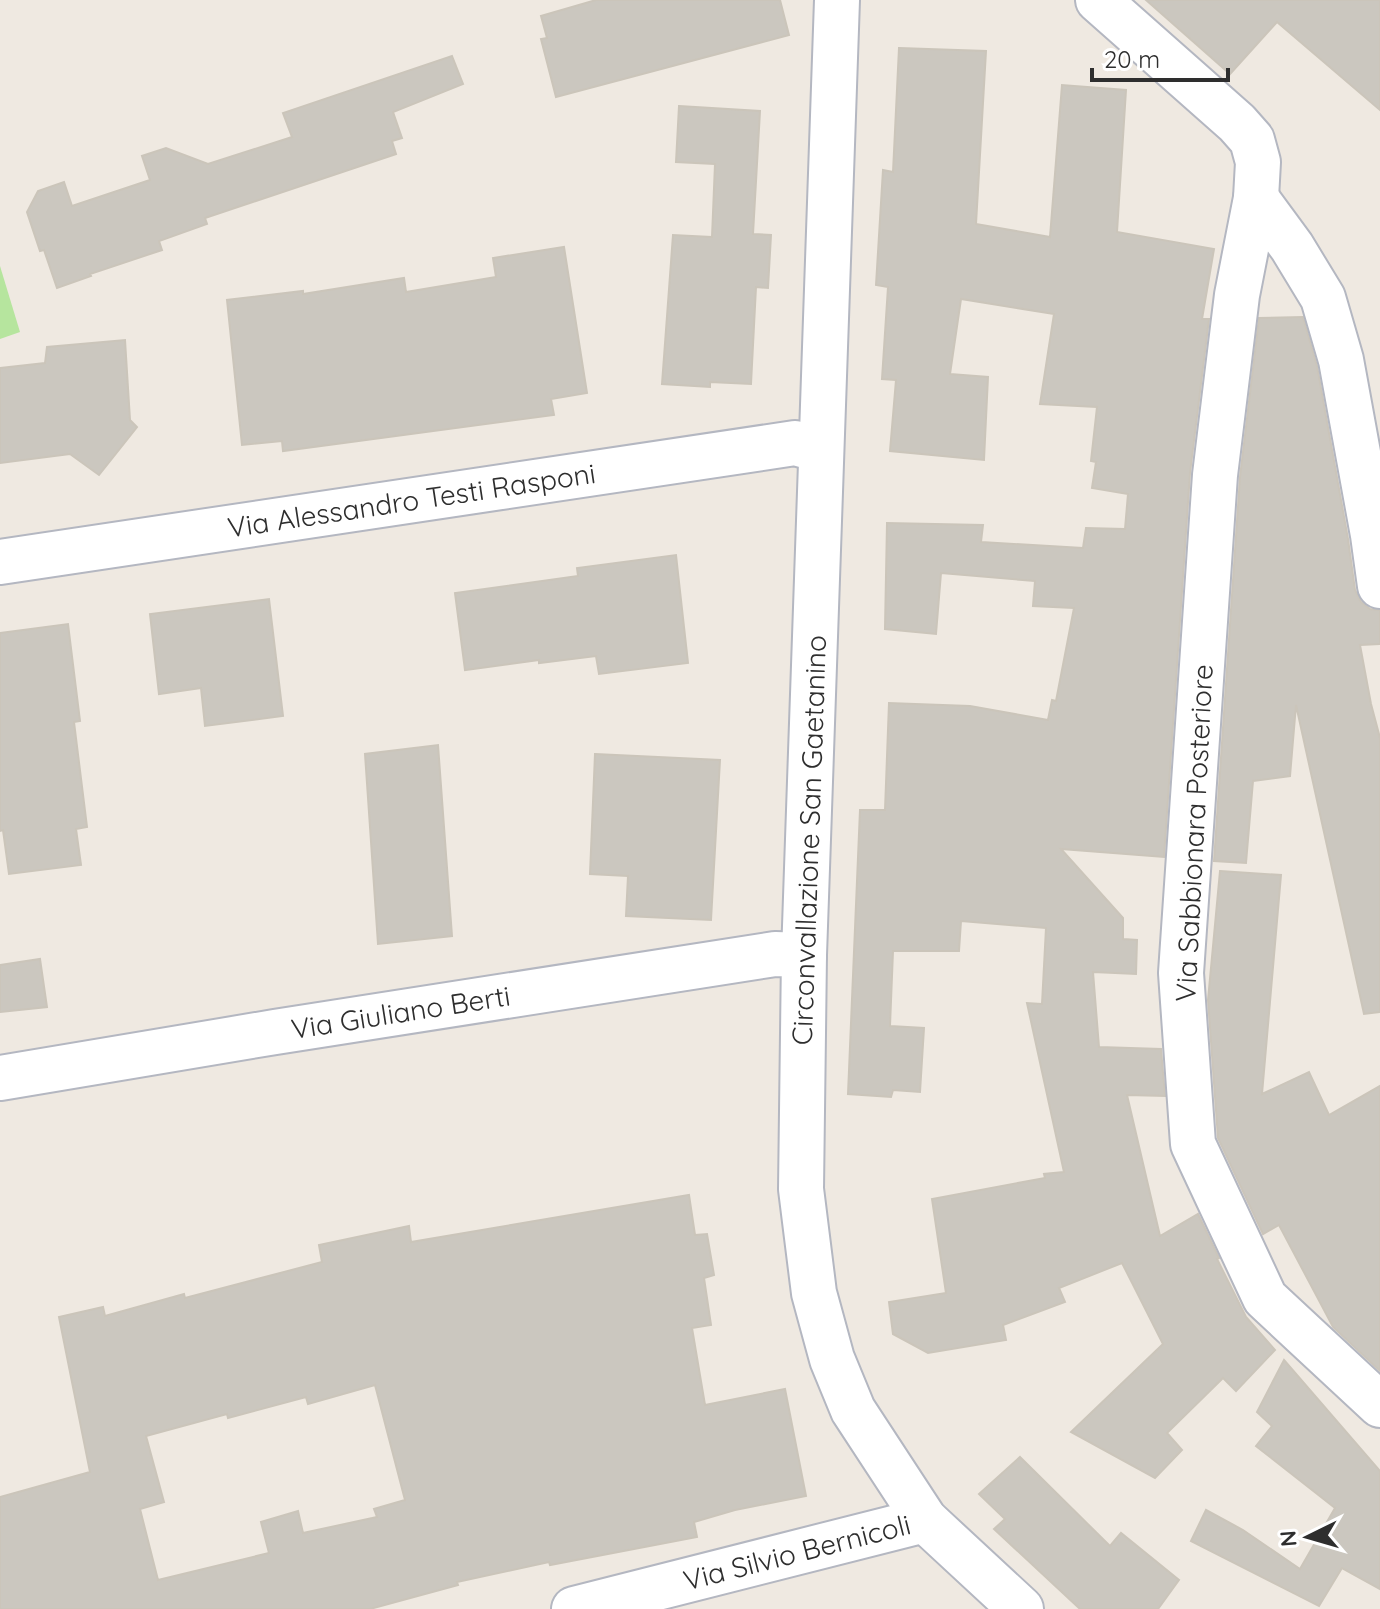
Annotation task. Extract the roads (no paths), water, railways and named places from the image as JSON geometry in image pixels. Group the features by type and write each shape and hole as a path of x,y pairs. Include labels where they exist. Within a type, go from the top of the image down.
{"street":[{"name":"Circonvallazione San Gaetanino","path":"837,0 804,955 801,1189 814,1293 832,1359 853,1410 925,1520 1021,1609"},
{"name":"Via Sabbionara Posteriore","path":"1098,0 1237,123 1252,140 1258,162 1256,198 1237,295 1215,475 1181,973 1193,1144 1265,1298 1380,1405"},
{"path":"1256,198 1292,247 1323,298 1341,360 1380,586"},
{"name":"Via Alessandro Testi Rasponi","path":"0,562 795,443 821,450"},
{"name":"Via Giuliano Berti","path":"0,1078 775,954 804,955"},
{"name":"Via Silvio Bernicoli","path":"574,1609 925,1520"}]}
